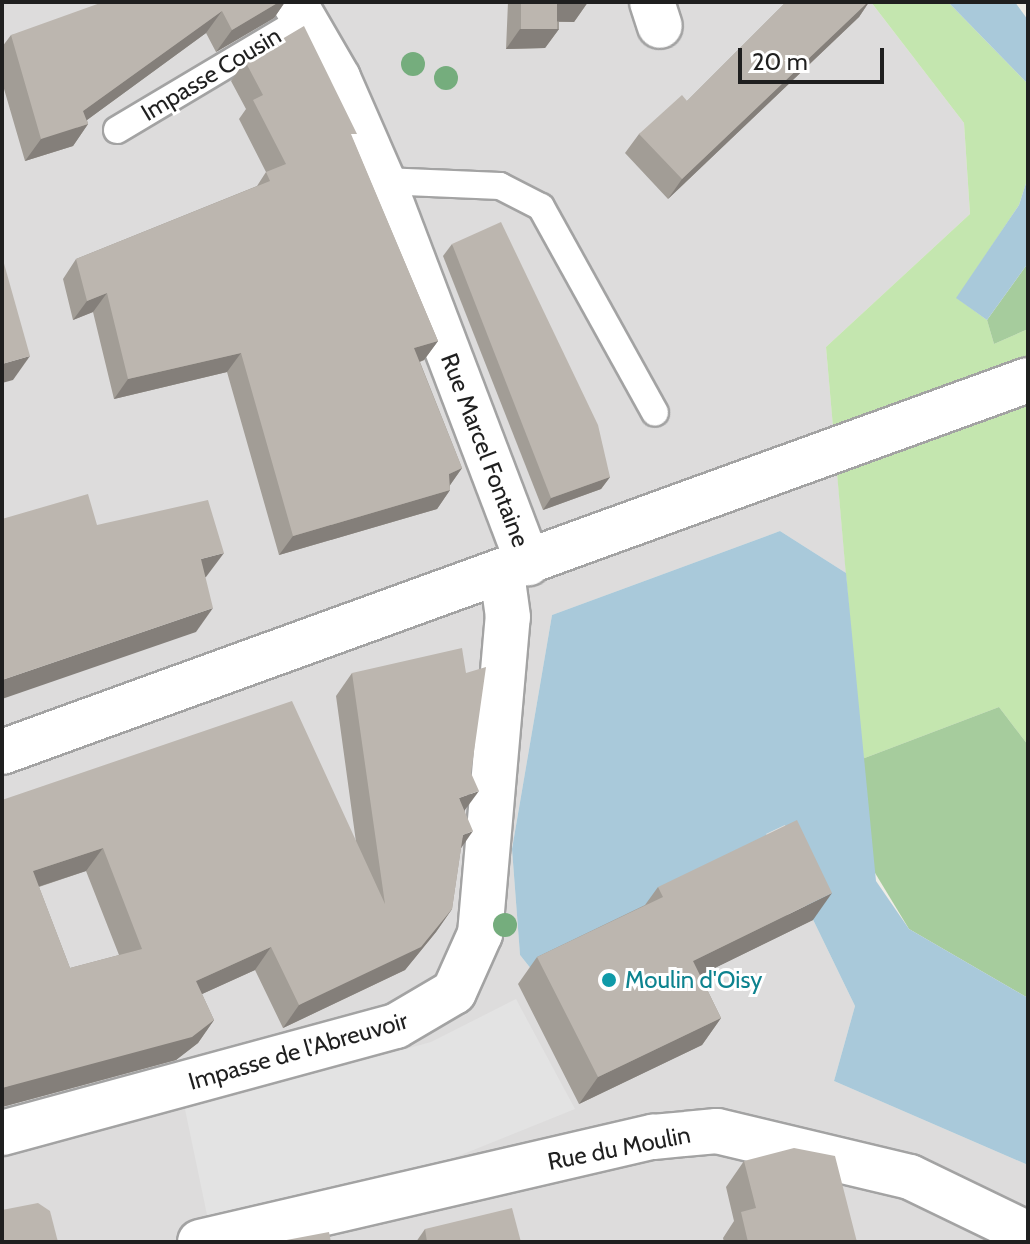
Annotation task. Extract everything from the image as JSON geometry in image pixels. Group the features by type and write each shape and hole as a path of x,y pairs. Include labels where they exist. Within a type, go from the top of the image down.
{"street":[{"name":"Rue Marcel Fontaine","path":"2,752 515,568 383,181 300,10"},
{"path":"515,568 1028,380"},
{"name":"Impasse de l'Abreuvoir","path":"2,1133 396,1026 454,992 480,934 515,568"},
{"name":"Rue du Moulin","path":"200,1242 653,1137 744,1133 910,1177 1028,1234"}],"lane":[{"name":"Impasse Cousin","path":"117,130 300,10"},
{"path":"383,181 500,186 541,207 655,413"}],"shaded area":[{"path":"2,2 871,2 964,123 970,214 826,347 846,573 780,531 552,615 512,849 520,955 536,975 777,847 766,834 785,825 803,899 855,1006 834,1081 1028,1165 1028,1242 2,1242"},
{"path":"516,999 575,1109 416,1173 208,1220 185,1109 431,1042"}],"green space":[{"path":"871,2 948,2 1028,84 1028,177 1019,205 957,298 987,320 994,344 1028,329 1028,745 999,707 862,759 826,347 970,214 964,123"},
{"path":"1028,263 1028,329 994,344 987,320"},
{"path":"999,707 1028,745 1028,998 909,929 869,863 862,759"}],"water":[{"path":"948,2 1015,2 1028,20 1028,84"},
{"path":"1028,177 1028,263 987,320 956,298 1019,205"},
{"path":"780,531 846,573 876,881 909,929 1028,998 1028,1165 834,1081 855,1006 803,899 785,825 766,834 778,847 536,975 520,955 512,849 552,615"}],"building":[{"path":"103,2 279,2 232,30 222,11 83,111 88,124 41,139 11,35"},
{"path":"521,2 557,2 557,29 521,29"},
{"path":"786,2 868,2 682,179 639,134 682,95 687,101"},
{"path":"304,26 357,134 351,134 438,341 414,348 462,468 449,474 450,490 293,536 241,353 128,379 107,293 87,301 76,259 270,181 266,172 286,164 253,100 263,95 245,61"},
{"path":"501,222 598,425 610,477 551,498 452,244"},
{"path":"2,261 30,356 2,364"},
{"path":"88,494 97,525 208,500 224,553 201,559 213,608 2,680 2,519"},
{"path":"462,648 466,673 486,667 471,773 479,791 459,798 473,831 463,835 452,909 421,947 299,1005 271,947 196,981 214,1020 192,1037 2,1088 2,800 292,701 385,904 352,673","holes":["103,848 142,949 70,968 33,871"]},
{"name":"Moulin d'Oisy","path":"797,820 832,893 693,961 721,1018 598,1077 537,957 663,897 658,887"},
{"path":"794,1148 835,1156 857,1242 748,1242 741,1212 756,1208 744,1161"},
{"path":"38,1203 50,1211 58,1242 2,1242 2,1210"},
{"path":"512,1208 521,1242 427,1242 425,1229"},
{"path":"329,1232 331,1242 276,1242"}],"place":[{"name":"Moulin d'Oisy","path":"609,980"}]}
